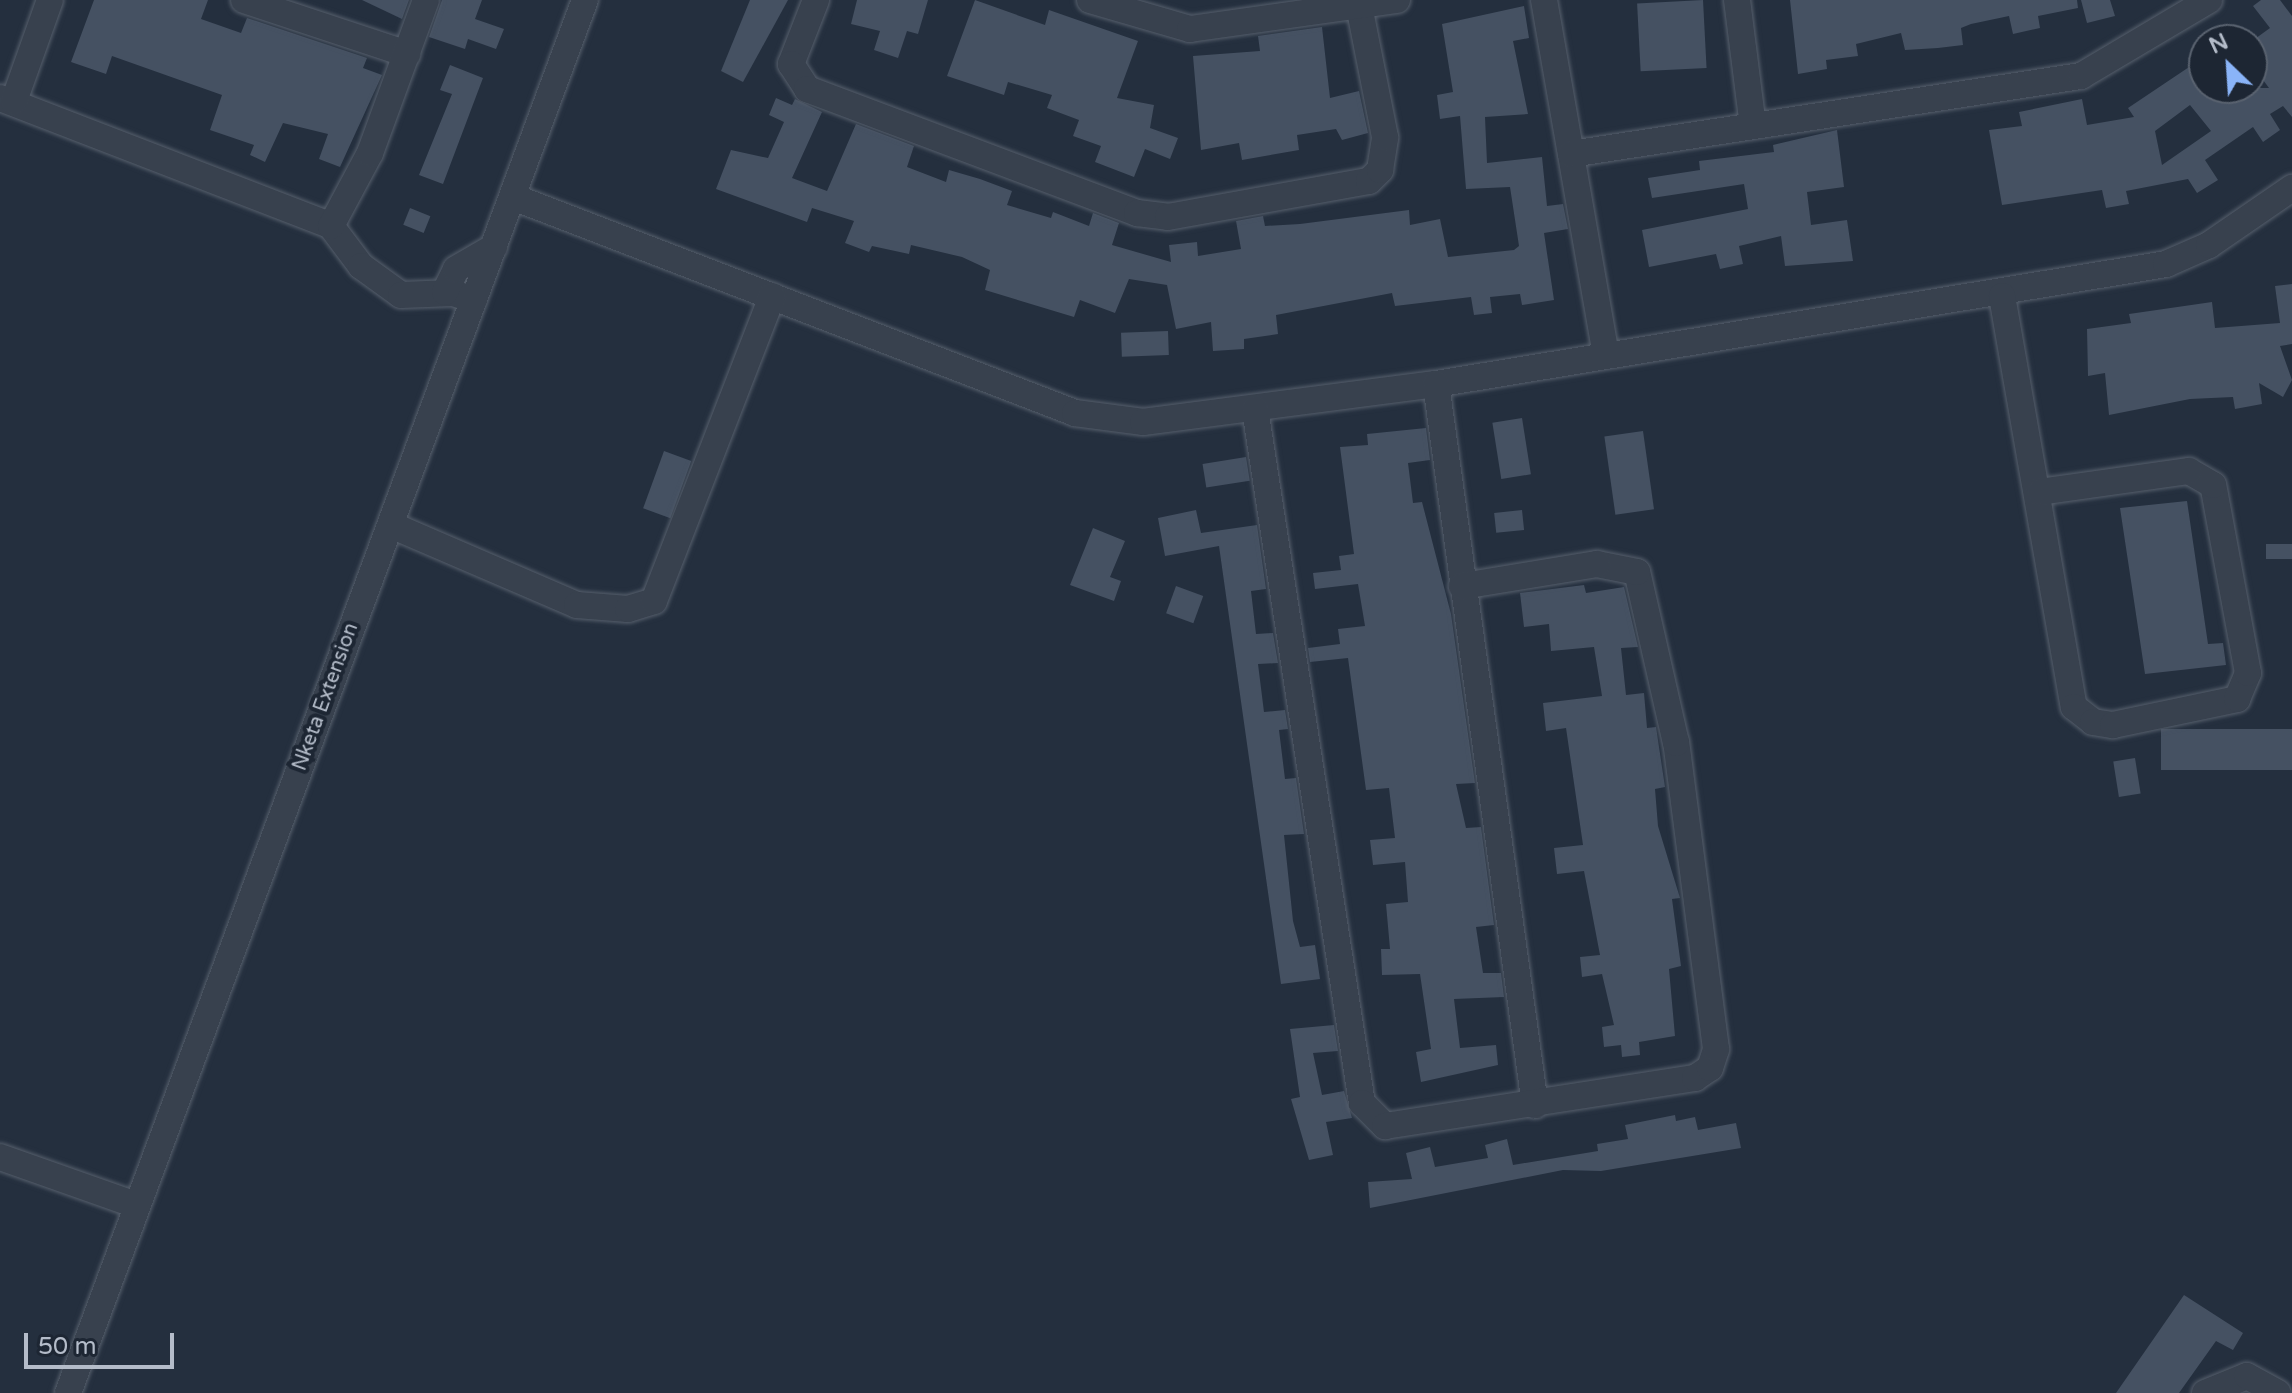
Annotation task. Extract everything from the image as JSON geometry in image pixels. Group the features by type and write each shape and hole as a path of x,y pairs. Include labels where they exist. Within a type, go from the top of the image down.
{"street":[{"path":"50,0 7,100 331,226 387,288 414,299 445,292 474,300"},
{"path":"244,0 407,54"},
{"path":"331,226 370,153 426,0"},
{"name":"Nketa Extension","path":"68,1393 585,0"},
{"path":"816,0 791,64 807,89 1137,213 1168,217 1358,187 1380,170 1385,137 1359,6"},
{"path":"1090,0 1175,29 1397,0"},
{"path":"1544,0 1606,356"},
{"path":"1737,0 1753,126"},
{"path":"1571,154 2081,76 2209,0"},
{"path":"513,197 1096,419 1143,422 1436,384 2002,296 2189,256 2292,188"},
{"path":"445,292 456,269 494,247"},
{"path":"391,525 566,601 608,609 654,601 772,296"},
{"path":"2002,296 2040,492 2069,694 2081,716 2127,723 2237,699 2248,673 2213,485 2189,471 2040,492"},
{"path":"1436,384 1535,1105"},
{"path":"1255,409 1365,1114 1399,1126 1695,1078 1714,1060 1676,743 1635,569 1597,564 1462,586"},
{"path":"0,1157 136,1205"},
{"path":"2205,1393 2247,1376 2278,1393"}],"building":[{"path":"94,0 208,0 201,19 241,33 247,18 367,58 363,68 382,75 340,167 319,159 328,134 283,123 265,162 250,155 254,145 210,130 222,95 112,56 106,74 71,62"},
{"path":"362,0 409,0 402,19"},
{"path":"442,0 482,0 475,19 504,29 496,49 468,39 465,49 429,37"},
{"path":"750,0 788,0 743,82 721,71"},
{"path":"857,0 928,0 918,34 907,31 898,58 874,50 880,31 851,24"},
{"path":"975,0 1045,25 1049,10 1138,41 1117,98 1154,105 1150,128 1178,138 1170,159 1145,149 1134,177 1095,162 1101,146 1073,136 1079,120 1047,108 1052,95 1008,82 1004,95 947,76"},
{"path":"1703,0 1707,68 1641,71 1637,3"},
{"path":"1790,0 2077,0 2078,8 2038,16 2040,28 2013,34 2009,16 1971,24 1961,28 1963,45 1905,50 1901,33 1856,44 1858,56 1826,60 1827,69 1798,74"},
{"path":"2081,0 2110,0 2115,16 2087,23"},
{"path":"2261,0 2280,0 2292,16 2292,117 2283,106 2270,114 2280,130 2263,142 2253,127 2205,160 2218,180 2197,193 2188,179 2126,191 2129,204 2106,208 2102,190 2002,205 1989,130 2022,126 2019,112 2082,99 2087,125 2134,117 2128,108 2188,68 2188,104 2268,104 2270,28 2253,6","holes":["2190,105 2211,131 2162,165 2155,131"]},
{"path":"1524,6 1529,38 1513,41 1528,114 1485,117 1487,163 1542,157 1547,206 1563,204 1568,229 1544,233 1554,300 1522,305 1520,294 1490,297 1492,313 1474,315 1471,297 1395,306 1392,293 1276,315 1278,334 1244,339 1244,349 1213,351 1211,322 1176,329 1167,285 1129,279 1115,313 1080,300 1074,317 985,290 990,270 962,257 911,245 909,254 872,246 869,252 845,243 854,221 812,208 807,222 716,189 731,150 768,158 784,122 769,115 776,98 792,105 795,99 822,112 792,178 827,191 856,124 914,146 907,167 946,182 949,170 980,179 1012,191 1007,205 1051,218 1053,212 1089,226 1093,213 1119,223 1112,245 1171,262 1169,245 1197,242 1198,256 1241,249 1236,221 1263,216 1265,226 1300,224 1409,210 1410,225 1440,219 1448,257 1514,250 1519,246 1510,187 1466,189 1460,116 1440,119 1437,95 1453,92 1442,24"},
{"path":"1322,27 1330,98 1359,91 1368,133 1342,140 1336,129 1297,135 1299,150 1242,160 1239,143 1201,150 1193,56 1260,51 1258,36"},
{"path":"450,65 483,78 443,184 419,175 452,94 440,90"},
{"path":"1837,130 1844,187 1807,192 1811,225 1847,220 1853,261 1785,266 1781,236 1739,246 1743,264 1720,269 1716,254 1649,267 1642,230 1748,209 1744,184 1652,198 1648,178 1700,170 1699,161 1774,152 1773,145"},
{"path":"410,208 430,216 424,233 403,225"},
{"path":"2292,284 2292,344 2280,346 2292,380 2283,397 2259,383 2262,404 2235,409 2233,397 2190,399 2109,415 2105,373 2088,376 2087,329 2131,323 2129,314 2212,302 2215,328 2280,323 2275,286"},
{"path":"1168,331 1169,355 1122,357 1121,333"},
{"path":"1522,418 1531,474 1501,479 1492,423"},
{"path":"1426,428 1430,460 1408,463 1413,503 1422,502 1451,614 1475,783 1456,784 1466,828 1481,827 1494,925 1476,927 1483,973 1501,973 1504,997 1454,999 1460,1048 1496,1045 1498,1065 1421,1082 1416,1052 1431,1049 1420,974 1382,975 1381,949 1390,949 1386,904 1408,902 1405,862 1373,865 1370,840 1395,838 1389,788 1366,790 1348,658 1310,662 1308,648 1340,644 1338,629 1365,626 1358,584 1315,589 1313,573 1341,570 1339,556 1354,554 1340,447 1368,445 1367,434"},
{"path":"1643,431 1654,509 1615,515 1604,436"},
{"path":"664,451 691,461 670,518 643,508"},
{"path":"1246,457 1250,481 1206,488 1203,464"},
{"path":"2187,501 2208,644 2223,643 2226,665 2145,674 2120,508"},
{"path":"1196,510 1201,533 1257,525 1266,589 1251,591 1256,634 1273,633 1278,663 1258,664 1264,712 1285,710 1288,729 1279,730 1285,779 1296,778 1304,834 1284,835 1293,921 1300,947 1315,945 1320,979 1281,984 1219,546 1165,556 1158,518"},
{"path":"1522,510 1524,530 1496,533 1494,513"},
{"path":"1093,528 1125,541 1110,577 1121,581 1114,601 1070,585"},
{"path":"2266,544 2292,544 2292,559 2266,559"},
{"path":"1584,585 1586,593 1624,587 1638,647 1621,648 1626,695 1644,693 1647,728 1656,727 1665,787 1655,789 1658,826 1680,898 1672,899 1681,966 1669,969 1675,1036 1639,1042 1640,1055 1622,1057 1621,1045 1604,1047 1602,1027 1614,1025 1602,974 1582,977 1580,957 1600,955 1584,871 1557,874 1554,848 1583,845 1566,728 1546,731 1543,703 1602,696 1594,647 1551,651 1549,624 1524,627 1520,593"},
{"path":"1176,586 1203,596 1193,623 1166,613"},
{"path":"2161,729 2292,729 2292,770 2161,770"},
{"path":"2135,758 2141,794 2119,797 2113,761"},
{"path":"1334,1025 1338,1051 1313,1053 1322,1095 1344,1091 1352,1118 1326,1122 1333,1155 1309,1160 1291,1099 1300,1097 1290,1029"},
{"path":"1675,1115 1676,1121 1695,1117 1698,1130 1736,1123 1741,1148 1601,1171 1563,1170 1370,1208 1368,1182 1412,1179 1406,1153 1430,1147 1435,1167 1488,1158 1485,1145 1507,1139 1513,1165 1598,1151 1597,1144 1628,1139 1625,1125"},
{"path":"2184,1295 2243,1333 2233,1350 2216,1341 2179,1393 2116,1393"}]}
